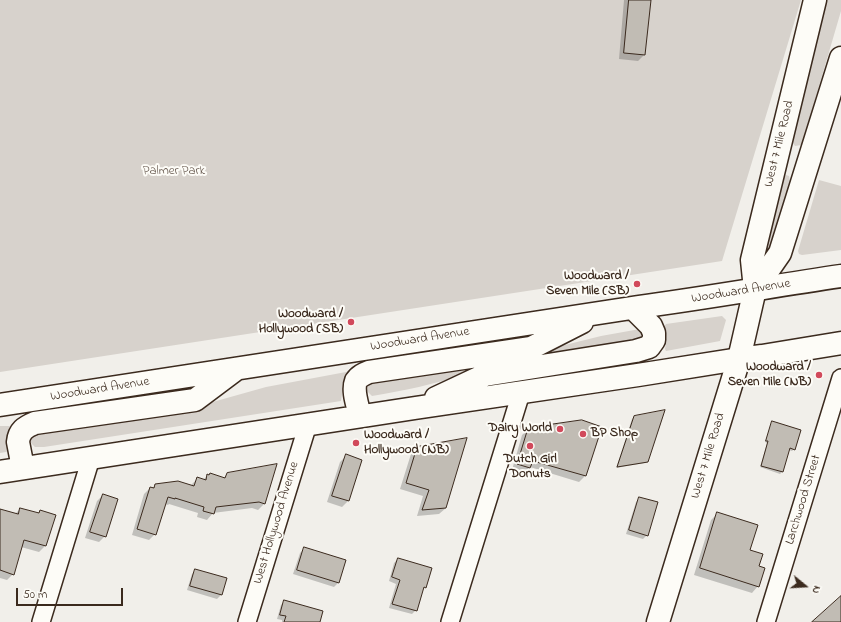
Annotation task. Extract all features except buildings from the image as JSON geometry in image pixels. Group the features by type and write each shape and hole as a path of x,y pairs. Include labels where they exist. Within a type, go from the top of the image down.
{"main road":[{"name":"West 7 Mile Road","path":"658,622 739,359 755,289 752,260 814,0"},
{"name":"West 7 Mile Road","path":"755,289 780,253 841,58"},
{"path":"776,160 808,163"},
{"name":"Woodward Avenue","path":"0,405 707,298 841,276"},
{"path":"415,408 485,375 626,353 649,347 654,340 654,333 651,326 633,308"},
{"path":"360,416 355,387 359,377 364,374 369,372 531,348 596,314"},
{"path":"0,472 841,343"},
{"path":"23,468 18,438 22,430 30,425 195,400 237,368"}],"street":[{"name":"Larchwood Street","path":"766,622 841,378"},
{"path":"450,622 520,393"},
{"name":"West Hollywood Avenue","path":"247,622 308,424"},
{"path":"41,622 91,458"}],"green space":[{"name":"Palmer Park","path":"0,0 801,0 722,261 0,372"},
{"path":"827,0 841,0 841,11 803,141 801,145 795,146 792,142"},
{"path":"786,175 789,176 790,181 770,252 766,252 783,178"},
{"path":"819,180 841,186 841,250 802,255 799,254 798,251"},
{"path":"722,316 726,320 720,341 666,351 666,333 664,327 666,324"},
{"path":"640,329 645,338 465,374 431,384 395,392 372,396 367,391 367,384 371,379 549,349 601,336"},
{"path":"346,372 348,375 344,381 341,401 44,447 35,447 30,442 30,436 33,432 202,405 266,387"},
{"path":"0,426 10,426 8,440 10,450 0,453"}],"place":[{"name":"Woodward / Seven Mile (SB)","path":"637,284"},
{"name":"Woodward / Hollywood (SB)","path":"351,322"},
{"name":"Woodward / Seven Mile (NB)","path":"819,375"},
{"name":"Dairy World","path":"560,429"},
{"name":"BP Shop","path":"583,434"},
{"name":"Woodward / Hollywood (NB)","path":"356,443"},
{"name":"Dutch Girl Donuts","path":"530,446"}]}
